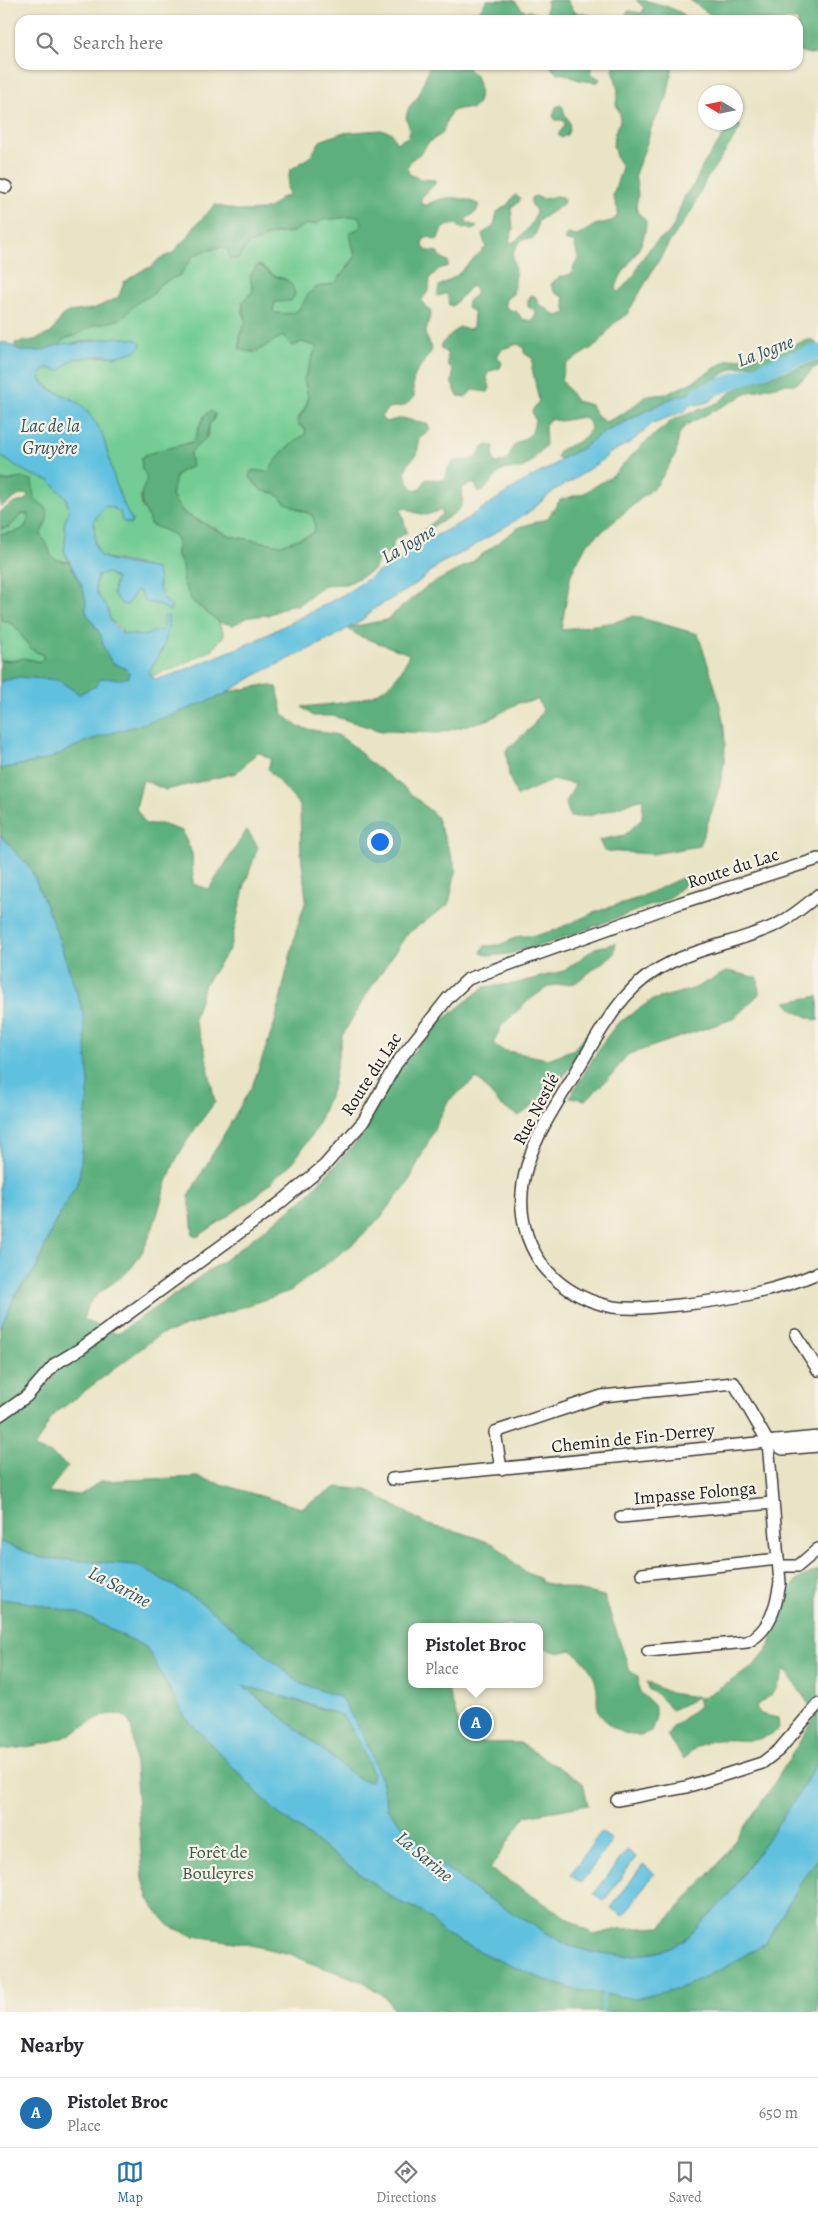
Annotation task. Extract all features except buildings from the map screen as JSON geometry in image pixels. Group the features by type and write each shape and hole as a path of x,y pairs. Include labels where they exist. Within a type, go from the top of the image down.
{"street":[{"name":"Route du Lac","path":"4,1413 27,1396 55,1364 80,1348 280,1203 325,1165 363,1122 396,1064 448,998 468,979 680,904 818,859"},
{"name":"Rue Nestlé","path":"818,896 799,912 778,924 674,959 649,974 636,985 614,1010 540,1133 527,1165 522,1200 523,1220 527,1235 534,1252 553,1278 569,1290 588,1300 614,1307 643,1308 702,1302 771,1290 818,1273"},
{"path":"796,1335 818,1370"},
{"name":"Chemin de Fin-Derrey","path":"501,1469 495,1432 602,1396 734,1382 772,1442"},
{"name":"Chemin de Fin-Derrey","path":"392,1478 818,1437"},
{"path":"772,1442 783,1448 818,1446"},
{"name":"Impasse Folonga","path":"648,1652 747,1642 758,1637 764,1629 776,1604 780,1583 773,1503 772,1442"},
{"name":"Impasse Folonga","path":"621,1518 773,1503"},
{"path":"642,1574 778,1562 798,1566 818,1549"},
{"path":"617,1800 686,1787 762,1762 779,1750 818,1704"}],"green space":[{"path":"487,0 514,0 523,10 534,12 536,15 476,15"},
{"path":"547,0 567,0 575,12 588,15 549,15 546,13"},
{"path":"636,0 654,3 683,15 626,15 629,11 642,13 644,8"},
{"path":"690,0 818,0 818,55 803,53 803,15 711,15"},
{"path":"428,70 469,70 477,78 479,97 476,106 473,109 458,109 450,114 442,134 429,142 421,153 412,159 407,167 409,174 420,179 435,180 435,184 421,198 421,204 427,205 446,198 460,198 479,205 476,212 466,219 467,223 477,226 475,229 470,230 468,227 462,229 456,224 446,226 438,239 434,240 430,237 424,239 422,244 425,249 437,252 439,256 448,261 448,266 439,269 430,278 429,290 421,301 431,312 425,334 432,348 414,378 414,398 404,406 388,408 381,417 385,422 402,418 428,424 430,430 419,439 417,455 406,468 408,482 416,491 420,489 426,479 442,480 452,463 477,458 481,449 487,445 494,446 493,460 497,463 506,461 513,447 532,433 535,421 532,411 539,401 532,368 533,359 524,353 524,348 518,344 502,349 497,356 502,363 500,368 488,372 487,378 490,388 488,392 472,390 466,397 458,396 452,384 453,371 448,365 447,353 441,349 441,344 459,327 469,329 473,327 474,312 467,308 468,301 475,295 476,291 473,286 470,287 453,306 449,305 446,294 437,296 439,286 456,276 486,247 482,234 494,226 497,212 507,205 515,195 520,198 519,202 511,207 513,230 509,241 512,243 531,225 535,216 536,211 531,203 531,198 535,196 544,199 555,196 562,197 564,201 562,205 538,221 536,234 533,239 523,239 513,252 515,276 513,294 506,299 505,305 508,309 517,312 522,319 531,321 536,314 535,310 528,307 528,300 531,295 535,296 539,305 555,315 566,313 563,296 554,292 551,283 560,277 571,274 578,258 574,242 566,241 565,236 568,234 577,236 595,225 611,221 617,217 618,210 613,196 622,167 616,157 613,145 615,132 620,121 620,114 616,104 618,91 613,70 672,70 667,98 651,128 635,174 638,194 636,206 638,212 646,221 645,232 638,250 619,280 616,289 619,292 635,274 639,263 651,247 667,235 673,227 685,195 695,183 703,165 728,130 739,130 706,180 692,210 669,243 627,314 612,325 598,344 566,364 561,379 576,401 591,405 597,416 605,422 626,411 645,396 667,394 694,381 728,360 755,357 808,340 813,340 817,344 807,349 789,352 763,363 735,368 726,372 686,395 670,399 619,424 596,437 583,448 560,459 557,457 559,451 580,440 591,429 589,421 583,417 560,421 550,419 545,425 546,445 529,464 519,469 505,469 483,491 479,492 475,484 462,488 460,508 442,522 421,532 442,515 442,510 426,515 413,512 405,507 401,511 407,532 394,540 390,555 382,553 373,570 346,584 325,585 298,605 290,605 268,615 249,617 233,625 219,622 192,601 183,582 182,564 177,557 177,539 173,534 150,524 141,500 146,476 142,470 141,458 151,453 194,441 204,416 210,411 215,414 209,424 206,438 190,453 192,467 180,471 176,476 171,495 183,513 229,536 281,545 312,534 315,524 312,515 286,503 275,493 262,491 249,476 252,470 268,472 283,451 305,434 306,429 297,423 307,404 308,396 304,379 317,346 301,342 291,346 284,336 251,352 240,349 240,334 246,321 242,302 253,292 250,276 257,265 263,267 271,274 287,280 294,289 295,295 291,301 275,302 273,310 275,313 286,314 299,310 311,292 317,287 330,285 335,282 355,257 350,233 361,227 362,221 358,216 323,220 311,225 308,223 293,232 276,233 248,244 238,259 230,259 228,249 216,247 194,255 180,275 160,284 154,293 137,303 121,319 92,326 78,335 66,338 59,345 46,351 21,351 15,348 15,343 34,340 51,333 63,315 68,312 93,309 115,299 119,296 124,282 151,267 159,259 173,253 215,205 240,211 263,210 272,206 280,198 289,196 287,187 290,170 311,156 320,141 341,133 381,130 391,132 396,143 408,137 410,130 406,117 409,107 418,97"},
{"path":"553,70 591,70 590,73 600,79 598,82 586,81 558,74"},
{"path":"560,105 563,107 570,126 567,135 561,138 558,134 565,123 562,120 555,120 553,116 556,107"},
{"path":"358,216 363,222 361,227 350,233 355,257 335,283 316,288 296,312 287,314 275,313 273,310 275,302 283,300 287,280 273,275 260,265 250,276 253,292 247,296 242,308 246,321 240,334 240,349 255,353 273,340 284,336 295,346 301,342 317,346 304,379 308,396 307,404 297,420 299,426 306,429 305,434 268,472 261,472 252,480 262,491 275,493 288,504 293,504 297,509 312,515 315,529 312,534 281,545 230,536 184,513 171,495 175,480 181,471 185,470 190,453 208,435 209,424 214,420 215,414 201,422 194,441 165,451 146,454 147,480 141,495 142,508 148,514 150,524 173,534 177,539 177,557 182,564 183,582 192,601 219,622 224,635 212,650 175,668 150,676 149,672 162,651 168,628 168,616 162,631 145,636 123,634 120,628 110,619 109,613 98,594 96,583 98,575 108,573 116,579 113,588 121,604 137,590 150,603 169,604 160,592 156,569 100,556 95,544 94,521 105,506 120,512 122,521 131,524 132,520 124,507 106,449 94,422 80,404 46,385 39,375 47,368 64,367 68,362 81,357 110,357 136,351 137,340 116,337 59,345 66,338 78,335 92,326 121,319 137,303 154,293 160,284 180,275 194,254 223,247 238,259 248,244 263,240 269,235 293,232 303,225 318,224 323,220"},
{"path":"818,361 818,366 796,384 784,384 750,392 686,425 679,434 676,454 657,485 586,545 571,574 561,630 615,622 634,616 698,634 719,703 725,746 720,784 699,846 652,854 604,851 599,840 625,835 642,819 643,798 598,814 570,817 566,803 575,784 553,780 517,796 509,776 506,750 532,727 543,710 538,700 518,703 490,719 439,733 381,731 333,716 313,716 302,707 335,704 366,697 391,683 401,670 409,654 359,636 347,628 386,620 426,587 472,562 519,527 547,519 560,500 584,493 612,476 643,444 674,419 718,403 731,392 744,385"},
{"path":"0,456 28,473 50,480 66,498 69,509 64,526 66,533 64,551 69,562 55,560 41,536 47,510 16,479 0,481"},
{"path":"21,478 32,480 34,498 46,509 48,516 41,536 48,546 50,554 55,559 69,562 82,586 86,600 86,612 101,635 112,663 125,668 129,672 128,678 100,680 96,686 79,694 58,680 18,677 0,682 0,660 15,661 23,658 40,662 43,659 43,655 31,649 14,625 0,619 0,534 15,532 23,528 28,520 28,514 22,514 10,527 0,529 0,512 12,504 26,500 28,497 27,494 20,495 0,507 0,481"},
{"path":"26,513 28,514 28,520 23,528 15,532 0,534 0,529 9,526"},
{"path":"0,619 14,625 31,649 43,655 41,662 29,659 0,660"},
{"path":"264,685 277,687 283,714 298,727 338,735 436,816 456,868 449,904 407,934 368,992 342,1036 332,1090 315,1130 294,1161 253,1199 197,1237 193,1234 189,1195 253,1084 275,1022 296,931 306,900 301,853 300,806 268,769 271,759 258,752 236,773 166,790 143,780 136,808 145,824 162,824 182,831 192,853 193,884 209,889 247,830 258,847 245,884 230,948 205,984 194,1019 204,1047 215,1102 189,1138 175,1162 152,1231 139,1257 125,1274 95,1297 85,1311 84,1320 117,1334 226,1259 306,1197 362,1136 385,1090 404,1062 439,1023 484,987 513,984 564,971 595,948 616,943 614,954 575,983 549,986 529,1000 502,1025 493,1043 502,1050 548,1059 574,1049 591,1029 585,1046 552,1092 519,1116 501,1106 477,1078 448,1101 408,1183 381,1217 353,1244 290,1291 159,1335 53,1415 34,1448 51,1454 68,1466 48,1492 80,1495 101,1481 197,1477 301,1508 337,1487 367,1490 428,1525 463,1533 496,1545 523,1571 541,1579 541,1582 604,1596 630,1671 638,1676 639,1691 655,1706 655,1720 651,1731 643,1735 622,1732 605,1721 598,1708 596,1684 593,1674 580,1657 571,1650 558,1653 543,1647 543,1623 408,1623 408,1688 447,1688 465,1742 520,1743 583,1783 588,1805 525,1816 490,1869 594,1935 618,1929 661,1927 720,1862 772,1787 816,1715 785,1669 774,1692 756,1708 761,1714 778,1718 779,1729 754,1740 707,1742 696,1748 684,1759 667,1736 673,1727 699,1706 697,1698 672,1710 655,1693 649,1690 647,1682 670,1693 703,1698 752,1668 770,1646 779,1607 797,1580 818,1570 818,1761 797,1797 726,1898 689,1936 672,1948 654,1953 624,1956 591,1952 567,1945 476,1891 434,1859 388,1810 381,1780 364,1736 340,1697 301,1684 198,1600 137,1565 42,1558 0,1542 0,1329 17,1291 36,1269 53,1226 83,1012 56,931 31,869 0,835 0,769 49,759 89,740 229,692"},
{"path":"686,876 692,878 668,899 549,943 509,954 491,956 481,953 484,946 499,945 520,936 534,936 555,930 598,911 638,898"},
{"path":"728,971 758,978 759,994 733,1019 627,1055 612,1075 586,1100 570,1097 603,1042 617,1024 652,1000 693,989"},
{"path":"818,996 818,1021 794,1011 786,1002"},
{"name":"Forêt de Bouleyres","path":"0,1599 26,1602 79,1613 147,1648 185,1717 275,1811 397,1901 422,1911 445,1934 491,1957 540,1978 573,1989 680,1988 724,1968 766,1942 807,1871 818,1859 818,2012 395,2012 387,1999 364,1982 290,1954 241,1943 194,1936 171,1927 158,1913 149,1899 143,1879 133,1736 128,1720 116,1714 109,1715 95,1720 69,1735 44,1744 0,1750"},
{"path":"241,1684 342,1715 353,1731 373,1773 371,1782 358,1779"}],"water":[{"name":"Lac de la Gruyère","path":"116,337 137,340 141,343 140,347 136,351 114,357 106,355 73,359 60,371 47,368 39,376 47,387 80,404 99,428 118,489 132,520 131,524 122,521 120,512 105,506 94,521 95,544 100,556 114,561 156,569 160,592 171,607 170,611 158,604 145,602 137,590 127,605 121,604 113,593 116,579 108,573 98,575 97,593 107,607 109,618 123,634 145,636 157,630 162,631 164,616 168,616 168,628 164,646 149,672 150,676 157,679 177,673 255,641 343,595 431,538 462,522 524,481 583,448 596,437 670,399 691,393 712,379 716,379 720,391 708,402 691,404 685,411 653,423 631,442 610,453 570,482 556,489 529,512 464,552 441,563 412,587 375,608 362,620 332,638 256,675 223,695 175,714 89,740 49,759 0,769 0,682 18,677 58,680 79,694 96,686 99,680 125,678 128,677 129,672 125,668 112,663 104,648 101,635 86,612 86,600 82,586 64,551 66,533 64,526 69,509 66,498 50,481 28,473 0,456 0,343 7,343 21,351 40,351 65,343 73,344"},
{"path":"0,835 31,869 56,931 83,1012 89,1084 79,1180 53,1226 36,1269 17,1291 0,1329"},
{"name":"La Sarine","path":"0,1542 42,1558 137,1565 198,1600 301,1684 340,1697 364,1736 381,1780 388,1810 434,1859 476,1891 567,1945 591,1952 624,1956 654,1953 672,1948 689,1936 726,1898 797,1797 818,1761 818,1859 807,1872 766,1942 724,1968 680,1988 635,1999 573,1989 540,1978 491,1957 445,1934 422,1911 397,1901 275,1811 185,1717 147,1648 79,1613 26,1602 0,1599","holes":["242,1685 342,1715 353,1731 373,1773 371,1782 358,1779"]},
{"path":"601,1832 612,1840 581,1883 570,1875"},
{"path":"627,1850 636,1857 604,1901 594,1894"},
{"path":"643,1864 654,1873 623,1916 611,1908"}],"waterway":[{"name":"La Jogne","path":"698,394 790,360 818,352"},
{"path":"603,1991 603,2012"}],"place":[{"name":"Pistolet Broc","path":"476,1723"}]}
